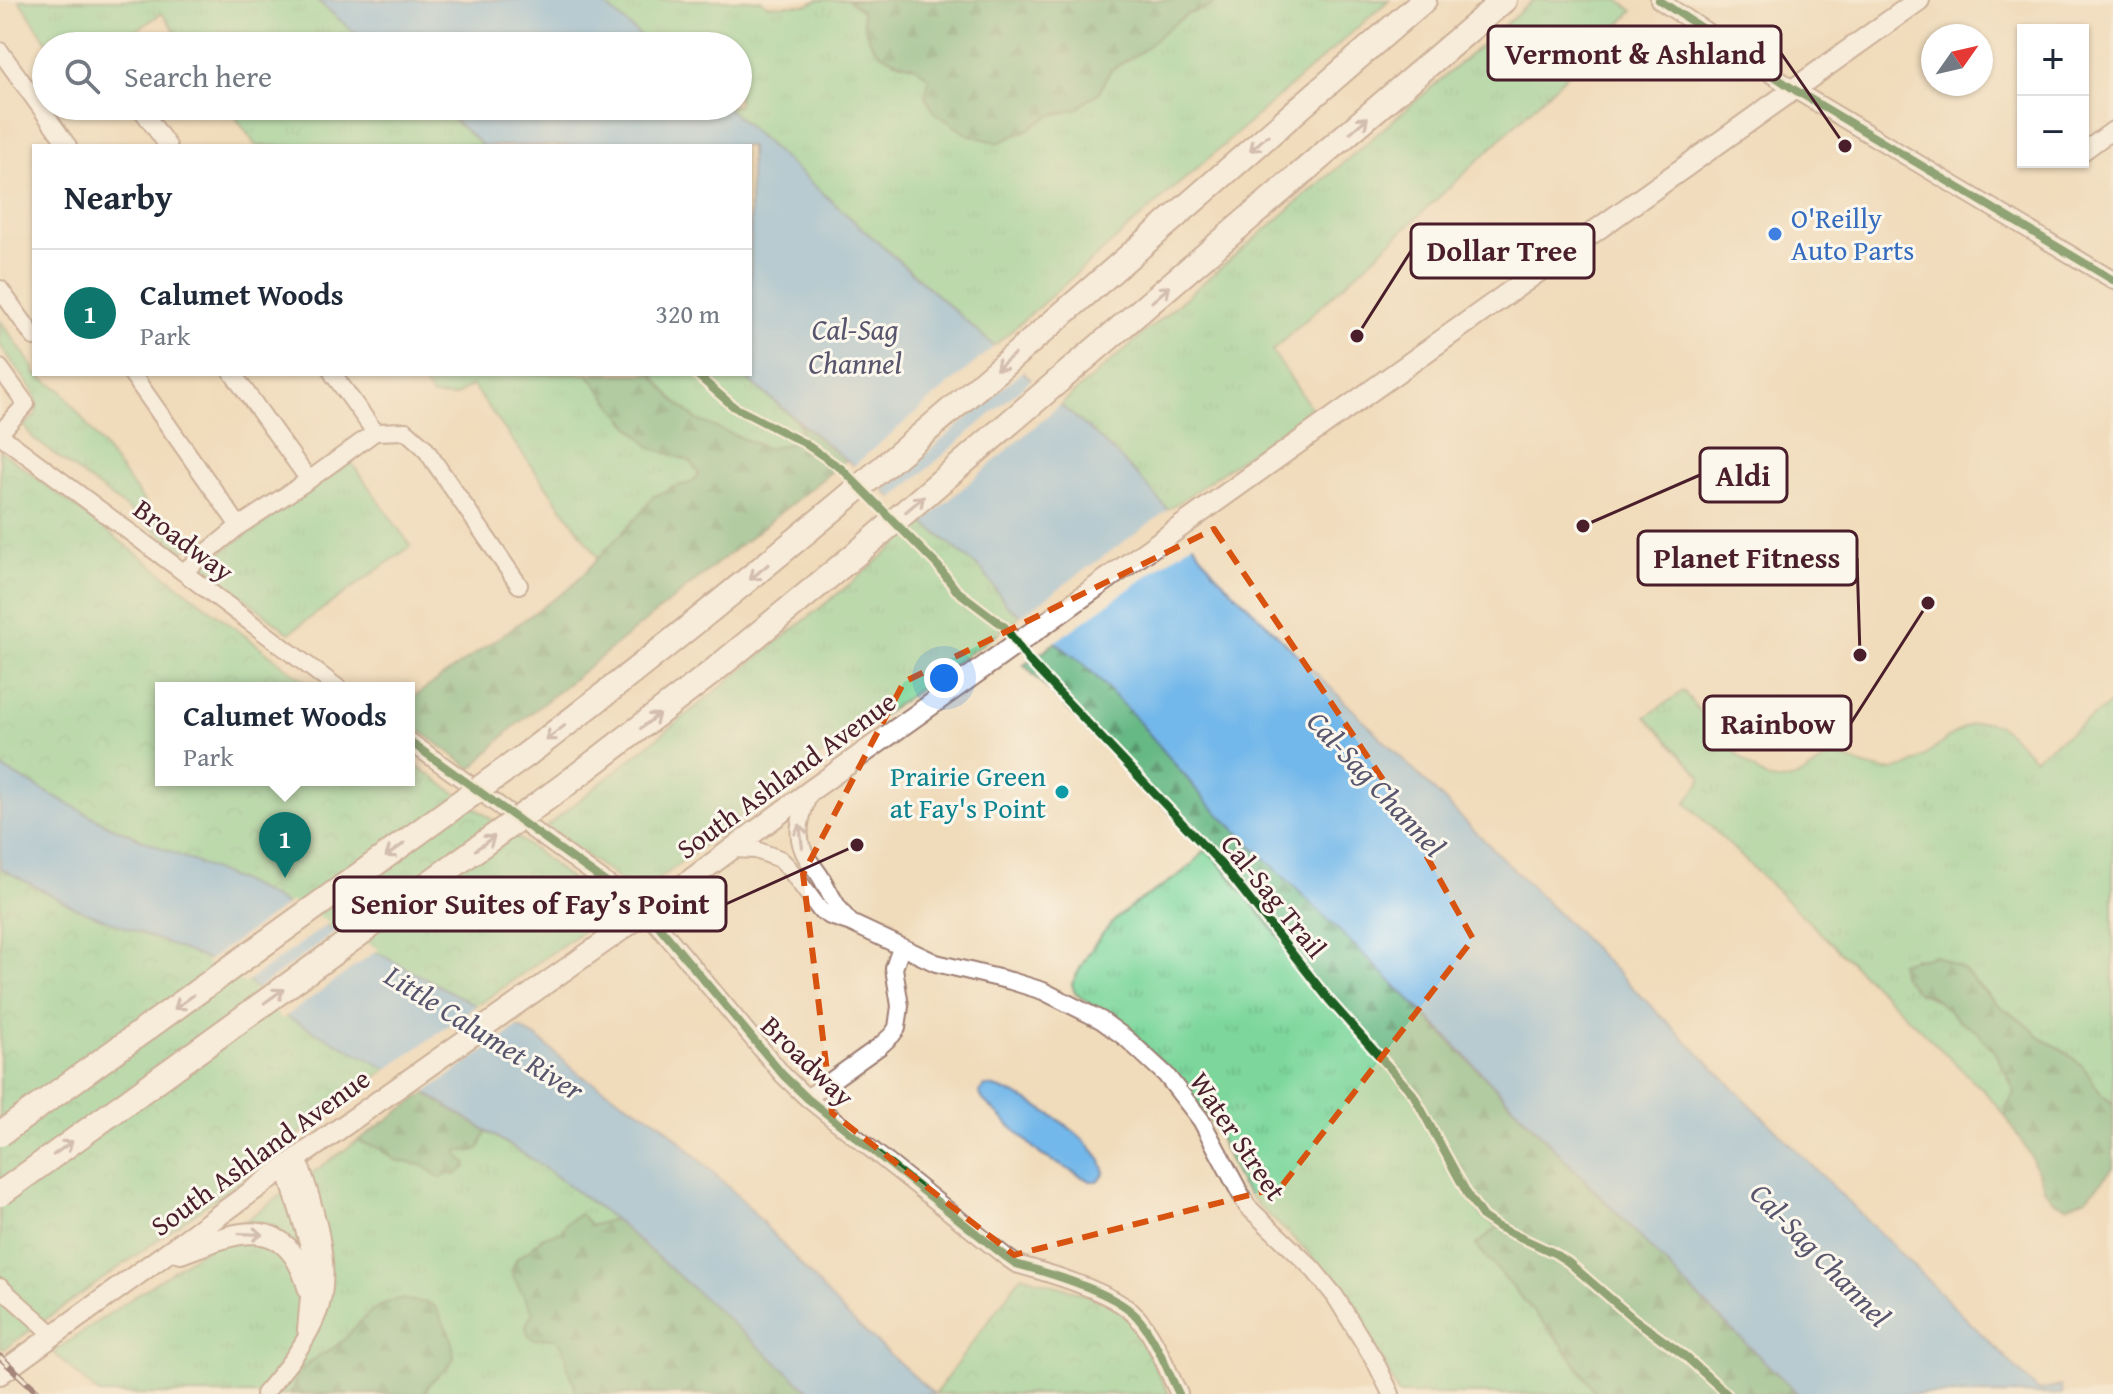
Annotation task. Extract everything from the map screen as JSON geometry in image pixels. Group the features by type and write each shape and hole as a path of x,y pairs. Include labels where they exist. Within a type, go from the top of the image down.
{"highway":[{"path":"0,1134 526,755 614,687 819,522 1424,0"},
{"path":"0,1194 565,785 723,663 856,554 1504,0"}],"main road":[{"name":"South Ashland Avenue","path":"0,1374 647,912 810,791 1919,0"},
{"path":"151,1265 222,1237 257,1232 282,1242 292,1252 309,1290"}],"street":[{"path":"1659,0 1795,90 2113,280"},
{"path":"0,51 32,89"},
{"path":"55,120 67,144"},
{"path":"149,120 167,144"},
{"path":"2089,148 2113,130"},
{"path":"0,289 32,334"},
{"path":"0,368 26,404 0,434"},
{"path":"133,376 239,526"},
{"path":"234,376 309,480"},
{"path":"334,376 375,432"},
{"path":"183,572 239,526 375,432 406,431 424,447 519,585"},
{"name":"Broadway","path":"0,434 330,682"},
{"name":"Broadway","path":"415,745 647,912 765,1055 807,1098 1006,1257 1016,1264 1100,1292 1127,1307 1151,1336 1179,1394"},
{"name":"Water Street","path":"810,791 800,817 799,838 806,856 851,923"},
{"name":"Water Street","path":"732,849 756,850 780,859 820,910 936,963 1011,981 1056,996 1101,1020 1147,1056 1201,1120 1247,1206 1313,1269 1335,1296 1369,1349 1391,1394"},
{"path":"807,1098 880,1046 897,1028 900,1006 894,968 901,948"},
{"path":"292,1163 309,1246 311,1274 305,1340"},
{"path":"264,1394 305,1340 320,1309 325,1271 310,1192 292,1163"},
{"path":"0,1287 54,1335"}],"highlighted area":[{"path":"1214,529 1388,787 1473,939 1281,1187 1014,1255 832,1113 803,874 904,682"}],"green space":[{"path":"19,0 317,0 354,32 176,32 162,13 134,32 41,32"},
{"path":"599,0 761,0 767,5 808,5 817,0 848,0 862,11 864,26 893,60 919,67 998,142 1027,130 1049,116 1077,109 1100,91 1110,71 1142,51 1188,14 1209,7 1218,0 1389,0 994,346 741,120 752,120 752,32 636,32"},
{"path":"848,0 1218,0 1209,7 1188,14 1142,51 1110,70 1100,91 1077,109 1049,116 998,143 967,134 935,113 925,96 929,79 918,69 880,52 870,42 862,11"},
{"path":"1534,0 1619,0 1633,11 1464,174 1272,351 1312,409 1168,510 1116,455 1060,405"},
{"path":"238,120 454,120 481,144 255,144"},
{"path":"0,320 32,365 32,376 40,376 61,390 158,520 189,547 183,551 34,439 24,426 36,415 37,401 32,389 0,345"},
{"path":"418,376 590,376 627,423 651,447 690,461 699,474 691,483 673,487 653,497 599,558 472,385 454,397 432,396"},
{"path":"590,376 654,376 697,420 768,449 791,443 801,428 795,419 846,460 510,730 472,769 415,727 415,696 571,587 653,497 673,487 691,483 699,474 690,461 651,448"},
{"path":"654,376 743,376 795,419 801,428 791,443 768,449 697,420"},
{"path":"0,450 306,682 155,682 155,786 415,786 415,764 537,852 601,904 602,917 357,1091 246,1177 4,1349 0,1346"},
{"path":"351,462 411,546 289,633 203,565"},
{"path":"923,522 982,570 1006,604 1021,616 866,727 813,759 652,883 636,886 622,882 547,826 855,580"},
{"path":"1056,642 1085,665 1693,1292 1798,1394 1597,1394 1560,1342 1476,1245 1498,1227 1483,1217 1469,1197 1413,1094 1330,1001 1223,866 1024,665"},
{"path":"1683,691 1741,758 1767,778 1777,781 1799,776 1832,754 1877,769 1906,767 1974,723 1988,722 2002,728 2034,758 2113,702 2113,1104 2101,1094 2082,1065 2042,1039 1994,1002 1982,988 1934,955 1924,959 1913,958 1918,993 1935,1000 1975,1030 1999,1059 2015,1093 2006,1107 2006,1117 1987,1094 1686,803 1700,783 1701,776 1646,717"},
{"path":"1207,848 1330,1001 1413,1094 1469,1197 1483,1217 1498,1227 1476,1245 1560,1342 1597,1394 1398,1394 1384,1363 1345,1296 1305,1249 1240,1184 1214,1126 1176,1075 1130,1032 1075,993 1072,984 1077,974 1110,925 1180,874"},
{"path":"1934,955 1963,969 1994,1002 2082,1065 2101,1094 2113,1104 2113,1168 2087,1198 2067,1206 2053,1201 2006,1117 2006,1107 2015,1093 1992,1048 1932,996 1918,993 1901,974 1899,963"},
{"path":"425,1093 538,1163 614,1219 813,1394 99,1394 53,1352"},
{"path":"425,1093 486,1131 480,1148 458,1150 457,1154 466,1162 466,1167 456,1175 440,1178 424,1166 395,1160 377,1147 359,1140"},
{"path":"579,1214 590,1226 614,1219 813,1394 594,1394 590,1391 576,1394 563,1347 556,1338 533,1339 528,1334 526,1325 533,1312 512,1270 517,1258 541,1238 562,1231 566,1223"},
{"path":"1022,1275 1089,1296 1122,1313 1141,1339 1169,1394 935,1394"},
{"path":"399,1299 429,1303 435,1307 450,1335 454,1358 431,1382 425,1394 290,1394 299,1373 308,1364 336,1346 371,1312"}],"water":[{"path":"317,0 599,0 636,32 354,32"},
{"name":"Cal-Sag Channel","path":"454,120 741,120 1116,454 1167,509 1216,574 2039,1391 2061,1386 2062,1394 1798,1394 1693,1292 1432,1021 1207,802 1134,716 1085,665 1006,604 982,570 743,376 752,376 752,144 481,144"},
{"name":"Little Calumet River","path":"0,767 108,825 251,886 538,1038 579,1074 661,1123 744,1202 846,1315 934,1394 813,1394 614,1219 538,1163 388,1069 285,1016 237,971 74,907 0,868"},
{"path":"985,1086 1016,1095 1056,1118 1091,1147 1101,1162 1104,1174 1097,1181 1090,1181 1041,1155 983,1100 979,1092"}],"pier":[{"path":"997,344 1025,369 880,493 850,469"},
{"path":"1034,377 1063,402 920,525 890,501"},
{"path":"1171,508 1196,541 1052,644 1018,618"},
{"path":"291,902 329,923 244,984 234,975 205,963"},
{"path":"340,929 379,949 282,1019 253,992"},
{"path":"480,1003 521,1025 421,1096 384,1072"}],"railway":[{"path":"0,1357 40,1394"}],"cycle path":[{"path":"1659,0 1795,90 2113,280"},
{"name":"Cal-Sag Trail","path":"698,376 734,407 804,443 842,469 938,566 956,590 1005,627 1029,661 1223,866 1330,1001 1413,1094 1483,1217 1568,1262 1633,1318 1685,1356 1727,1394"},
{"path":"415,745 647,912 783,1075 807,1098 1006,1257 1016,1264 1098,1292 1127,1308 1150,1334 1179,1394"}],"place":[{"name":"Vermont & Ashland","path":"1845,146"},
{"name":"O'Reilly Auto Parts","path":"1775,234"},
{"name":"Dollar Tree","path":"1357,336"},
{"name":"Aldi","path":"1583,526"},
{"name":"Rainbow","path":"1928,603"},
{"name":"Planet Fitness","path":"1860,655"},
{"name":"Prairie Green at Fay's Point","path":"1062,792"},
{"name":"Senior Suites of Fay’s Point","path":"857,845"},
{"name":"Calumet Woods","path":"285,878"}]}
